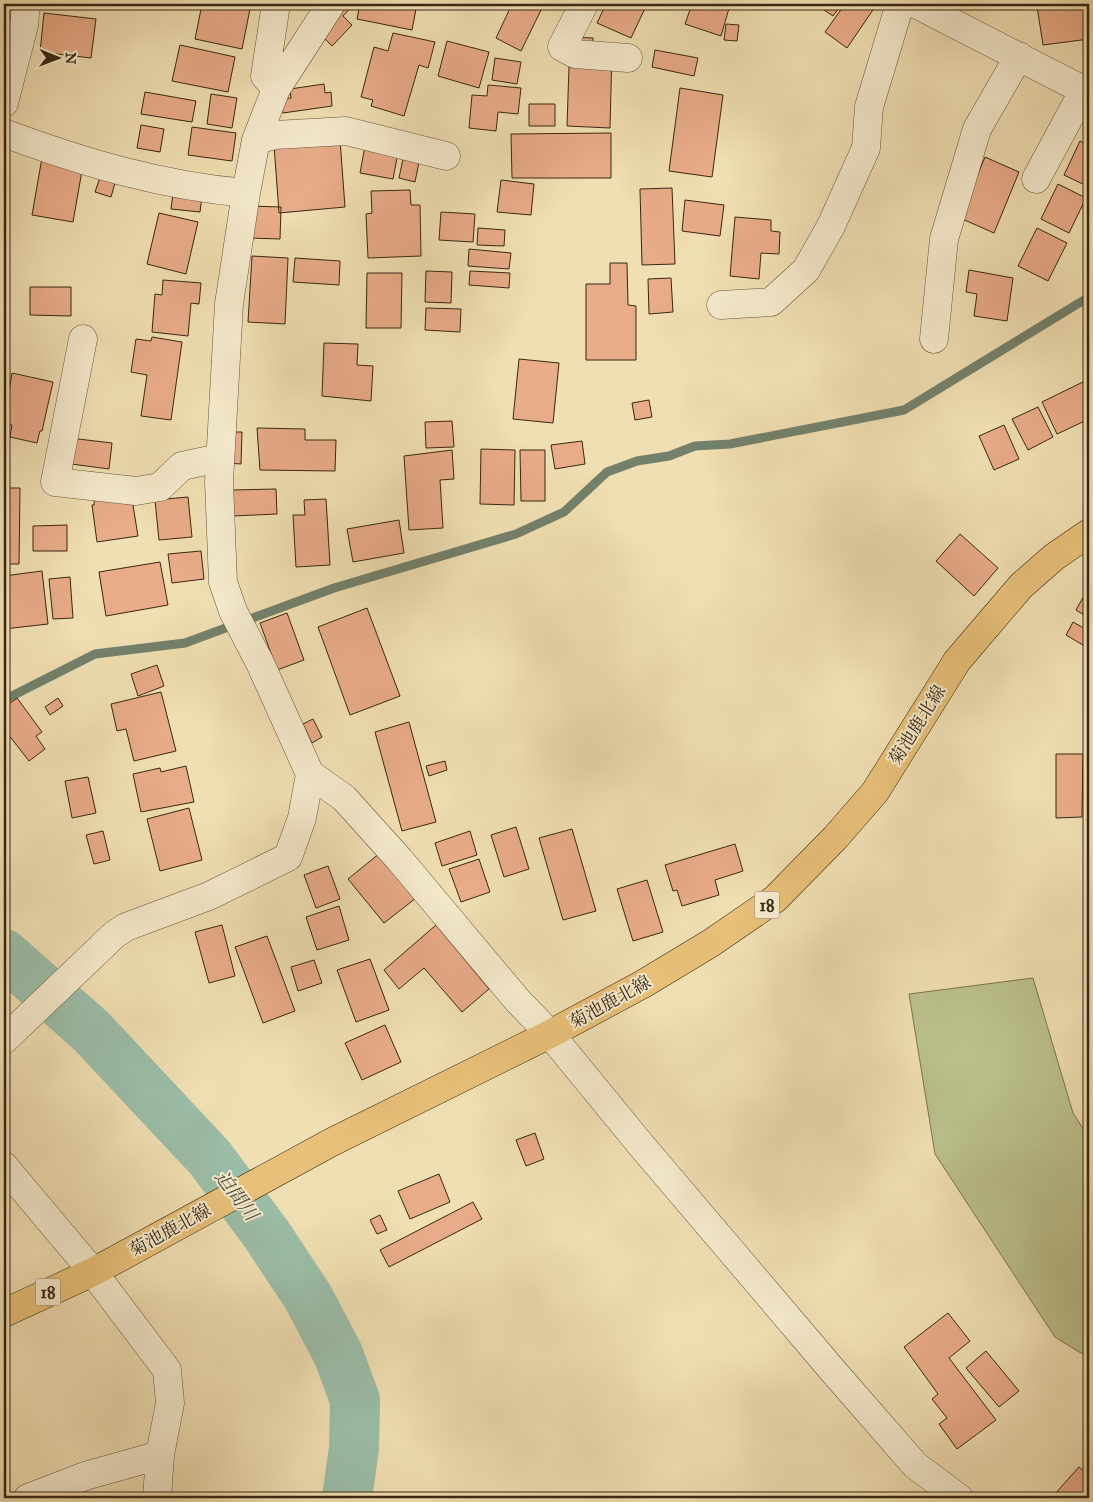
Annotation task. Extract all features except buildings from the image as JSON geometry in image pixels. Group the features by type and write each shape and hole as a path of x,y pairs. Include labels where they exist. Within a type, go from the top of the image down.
{"main road":[{"name":"菊池鹿北線","path":"4,1313 93,1272 332,1142 550,1034 703,948 775,899 835,838 875,792 957,661 1021,586 1054,557 1089,533"}],"street":[{"path":"4,103 24,25 26,4"},
{"path":"276,4 265,76 276,89"},
{"path":"331,4 276,89 256,140 246,193 229,304 220,463 223,582 233,611 260,663 310,774 344,798 399,859 518,1001 550,1034 647,1153 916,1465 959,1498"},
{"path":"584,4 562,47 575,54 628,58"},
{"path":"721,305 771,302 806,270 831,226 866,148 869,107 900,4"},
{"path":"916,4 1088,90 1036,178"},
{"path":"934,339 944,239 977,129 1019,56"},
{"path":"256,140 275,134 346,131 446,156"},
{"path":"4,133 104,166 166,183 246,193"},
{"path":"83,339 56,482 136,491 160,487 182,466 210,460 220,463"},
{"path":"4,1040 114,935 126,927 209,896 288,858 302,818 310,774"},
{"path":"4,1166 93,1272 167,1370 170,1403 160,1455 157,1498"},
{"path":"28,1498 85,1476 160,1455"}],"green space":[{"path":"1033,978 1073,1113 1089,1138 1089,1358 1055,1337 935,1154 909,994"}],"waterway":[{"path":"4,700 95,654 185,643 334,588 516,534 564,512 607,472 637,461 669,456 695,446 730,444 904,410 1089,297"},
{"name":"迫間川","path":"4,954 91,1031 210,1158 267,1235 308,1297 338,1354 355,1400 354,1448 347,1498"}]}
